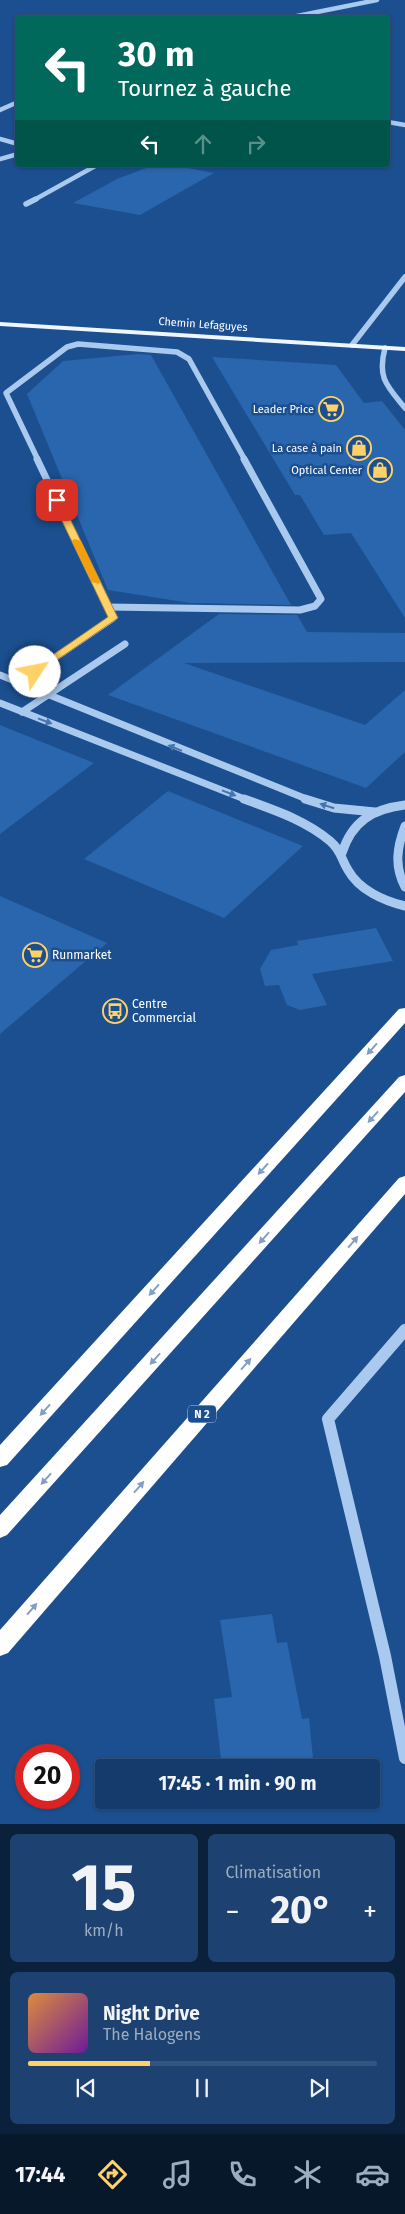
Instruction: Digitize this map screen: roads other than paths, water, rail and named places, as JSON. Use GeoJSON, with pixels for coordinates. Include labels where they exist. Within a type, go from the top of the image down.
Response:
{"type":"FeatureCollection","features":[{"type":"Feature","properties":{"kind":"highway"},"geometry":{"type":"LineString","coordinates":[[0,1459],[405,1013]]}},
{"type":"Feature","properties":{"kind":"highway"},"geometry":{"type":"LineString","coordinates":[[0,1529],[405,1081]]}},
{"type":"Feature","properties":{"kind":"highway","name":"N 2"},"geometry":{"type":"LineString","coordinates":[[0,1646],[405,1182]]}},
{"type":"Feature","properties":{"kind":"main road","name":"Chemin Lefaguyes"},"geometry":{"type":"LineString","coordinates":[[0,324],[405,348]]}},
{"type":"Feature","properties":{"kind":"street"},"geometry":{"type":"LineString","coordinates":[[302,15],[377,0]]}},
{"type":"Feature","properties":{"kind":"street"},"geometry":{"type":"LineString","coordinates":[[0,110],[15,103]]}},
{"type":"Feature","properties":{"kind":"street"},"geometry":{"type":"LineString","coordinates":[[390,122],[405,125]]}},
{"type":"Feature","properties":{"kind":"street"},"geometry":{"type":"LineString","coordinates":[[0,139],[15,143]]}},
{"type":"Feature","properties":{"kind":"street"},"geometry":{"type":"LineString","coordinates":[[0,160],[15,155]]}},
{"type":"Feature","properties":{"kind":"street"},"geometry":{"type":"LineString","coordinates":[[26,204],[93,167]]}},
{"type":"Feature","properties":{"kind":"street"},"geometry":{"type":"LineString","coordinates":[[352,345],[405,277]]}},
{"type":"Feature","properties":{"kind":"street"},"geometry":{"type":"LineString","coordinates":[[19,682],[113,618],[108,608],[6,393],[67,347],[86,343],[177,352],[189,359],[321,599],[319,604],[300,610],[108,608]]}},
{"type":"Feature","properties":{"kind":"street"},"geometry":{"type":"LineString","coordinates":[[385,348],[379,366],[384,380],[405,408]]}},
{"type":"Feature","properties":{"kind":"street"},"geometry":{"type":"LineString","coordinates":[[22,712],[125,644]]}},
{"type":"Feature","properties":{"kind":"street"},"geometry":{"type":"LineString","coordinates":[[0,675],[291,794],[334,808],[375,812]]}},
{"type":"Feature","properties":{"kind":"street"},"geometry":{"type":"LineString","coordinates":[[0,703],[296,819],[322,834],[342,853],[347,870],[359,883],[376,894],[405,906]]}},
{"type":"Feature","properties":{"kind":"street"},"geometry":{"type":"LineString","coordinates":[[342,853],[346,837],[357,823],[375,812],[405,805]]}},
{"type":"Feature","properties":{"kind":"street"},"geometry":{"type":"LineString","coordinates":[[405,826],[396,851],[400,880],[405,887]]}},
{"type":"Feature","properties":{"kind":"street"},"geometry":{"type":"LineString","coordinates":[[405,1330],[328,1420],[385,1656],[405,1758]]}},
{"type":"Feature","properties":{"kind":"place","name":"Leader Price"},"geometry":{"type":"Point","coordinates":[331,409]}},
{"type":"Feature","properties":{"kind":"place","name":"La case à pain"},"geometry":{"type":"Point","coordinates":[359,448]}},
{"type":"Feature","properties":{"kind":"place","name":"Optical Center"},"geometry":{"type":"Point","coordinates":[380,470]}},
{"type":"Feature","properties":{"kind":"place","name":"Runmarket"},"geometry":{"type":"Point","coordinates":[35,955]}},
{"type":"Feature","properties":{"kind":"place","name":"Centre Commercial"},"geometry":{"type":"Point","coordinates":[115,1011]}}]}
